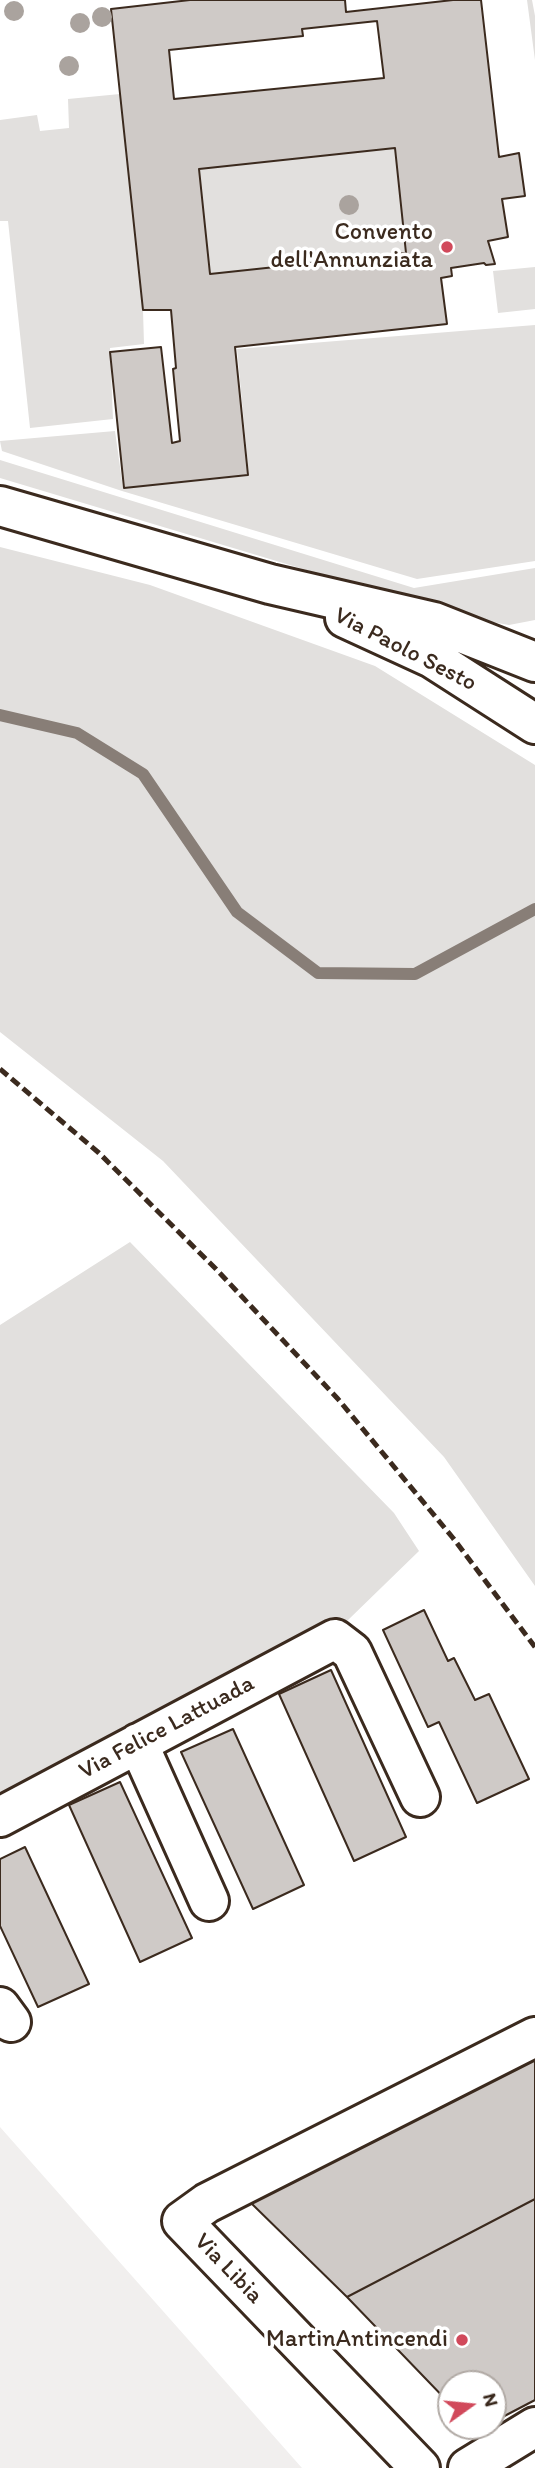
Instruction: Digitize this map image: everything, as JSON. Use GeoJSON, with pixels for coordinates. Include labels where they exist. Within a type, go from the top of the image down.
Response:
{"type":"FeatureCollection","features":[{"type":"Feature","properties":{"kind":"street","name":"Via Paolo Sesto"},"geometry":{"type":"LineString","coordinates":[[0,506],[270,584],[434,622],[535,662]]}},
{"type":"Feature","properties":{"kind":"street","name":"Via Paolo Sesto"},"geometry":{"type":"LineString","coordinates":[[270,584],[432,658],[535,724]]}},
{"type":"Feature","properties":{"kind":"street","name":"Via Felice Lattuada"},"geometry":{"type":"LineString","coordinates":[[0,1817],[335,1639],[352,1653],[420,1797]]}},
{"type":"Feature","properties":{"kind":"street"},"geometry":{"type":"LineString","coordinates":[[138,1743],[209,1901]]}},
{"type":"Feature","properties":{"kind":"street","name":"Via Libia"},"geometry":{"type":"LineString","coordinates":[[420,2468],[182,2221],[207,2203],[535,2037]]}},
{"type":"Feature","properties":{"kind":"street"},"geometry":{"type":"LineString","coordinates":[[467,2468],[535,2427]]}},
{"type":"Feature","properties":{"kind":"shaded area"},"geometry":{"type":"Polygon","coordinates":[[[527,0],[532,0],[535,16],[535,60],[527,0]]]}},
{"type":"Feature","properties":{"kind":"shaded area"},"geometry":{"type":"Polygon","coordinates":[[[120,94],[143,310],[144,344],[110,348],[113,419],[30,428],[8,221],[0,221],[0,120],[37,115],[40,131],[69,128],[68,99],[120,94]]]}},
{"type":"Feature","properties":{"kind":"shaded area"},"geometry":{"type":"Polygon","coordinates":[[[395,148],[406,253],[210,274],[199,169],[395,148]]]}},
{"type":"Feature","properties":{"kind":"shaded area"},"geometry":{"type":"Polygon","coordinates":[[[535,267],[535,309],[498,313],[493,271],[535,267]]]}},
{"type":"Feature","properties":{"kind":"shaded area"},"geometry":{"type":"Polygon","coordinates":[[[535,325],[535,561],[417,579],[122,491],[2,451],[0,441],[115,431],[123,488],[249,476],[237,349],[535,325]]]}},
{"type":"Feature","properties":{"kind":"shaded area"},"geometry":{"type":"Polygon","coordinates":[[[0,460],[414,588],[535,568],[535,620],[509,625],[433,608],[0,478],[0,460]]]}},
{"type":"Feature","properties":{"kind":"shaded area"},"geometry":{"type":"Polygon","coordinates":[[[0,547],[150,585],[375,666],[535,765],[535,1586],[444,1457],[163,1161],[0,1032],[0,547]]]}},
{"type":"Feature","properties":{"kind":"shaded area"},"geometry":{"type":"Polygon","coordinates":[[[130,1242],[394,1513],[419,1551],[347,1621],[0,1795],[0,1325],[130,1242]]]}},
{"type":"Feature","properties":{"kind":"shaded area"},"geometry":{"type":"Polygon","coordinates":[[[0,2127],[302,2468],[0,2468],[0,2127]]]}},
{"type":"Feature","properties":{"kind":"building","name":"Convento dell'Annunziata"},"geometry":{"type":"Polygon","coordinates":[[[190,0],[345,0],[346,12],[453,0],[481,0],[499,157],[519,153],[525,196],[502,199],[508,237],[488,241],[495,264],[451,268],[452,276],[441,278],[447,324],[235,347],[248,475],[124,488],[110,352],[161,347],[172,443],[180,441],[171,310],[143,310],[111,9],[190,0]],[[377,21],[302,29],[303,36],[169,50],[174,99],[384,78],[377,21]],[[395,148],[199,169],[210,274],[406,253],[395,148]]]}},
{"type":"Feature","properties":{"kind":"building"},"geometry":{"type":"Polygon","coordinates":[[[424,1610],[448,1661],[454,1658],[475,1700],[489,1694],[529,1779],[477,1803],[439,1722],[428,1727],[383,1630],[424,1610]]]}},
{"type":"Feature","properties":{"kind":"building"},"geometry":{"type":"Polygon","coordinates":[[[331,1670],[406,1837],[354,1861],[279,1694],[331,1670]]]}},
{"type":"Feature","properties":{"kind":"building"},"geometry":{"type":"Polygon","coordinates":[[[233,1729],[304,1885],[253,1909],[181,1752],[233,1729]]]}},
{"type":"Feature","properties":{"kind":"building"},"geometry":{"type":"Polygon","coordinates":[[[120,1782],[192,1938],[140,1962],[69,1805],[120,1782]]]}},
{"type":"Feature","properties":{"kind":"building"},"geometry":{"type":"Polygon","coordinates":[[[25,1847],[89,1984],[38,2007],[0,1926],[0,1859],[25,1847]]]}},
{"type":"Feature","properties":{"kind":"building"},"geometry":{"type":"Polygon","coordinates":[[[535,2053],[535,2199],[347,2297],[250,2202],[535,2053]]]}},
{"type":"Feature","properties":{"kind":"building","name":"MartinAntincendi"},"geometry":{"type":"Polygon","coordinates":[[[535,2199],[535,2400],[507,2415],[507,2370],[437,2370],[437,2390],[347,2297],[535,2199]]]}},
{"type":"Feature","properties":{"kind":"waterway"},"geometry":{"type":"LineString","coordinates":[[0,715],[77,733],[143,774],[237,912],[318,973],[415,974],[535,909]]}},
{"type":"Feature","properties":{"kind":"railway"},"geometry":{"type":"LineString","coordinates":[[0,1069],[99,1153],[216,1269],[338,1399],[453,1538],[535,1647]]}},
{"type":"Feature","properties":{"kind":"place","name":"Convento dell'Annunziata"},"geometry":{"type":"Point","coordinates":[447,247]}},
{"type":"Feature","properties":{"kind":"place","name":"MartinAntincendi"},"geometry":{"type":"Point","coordinates":[462,2340]}}]}
